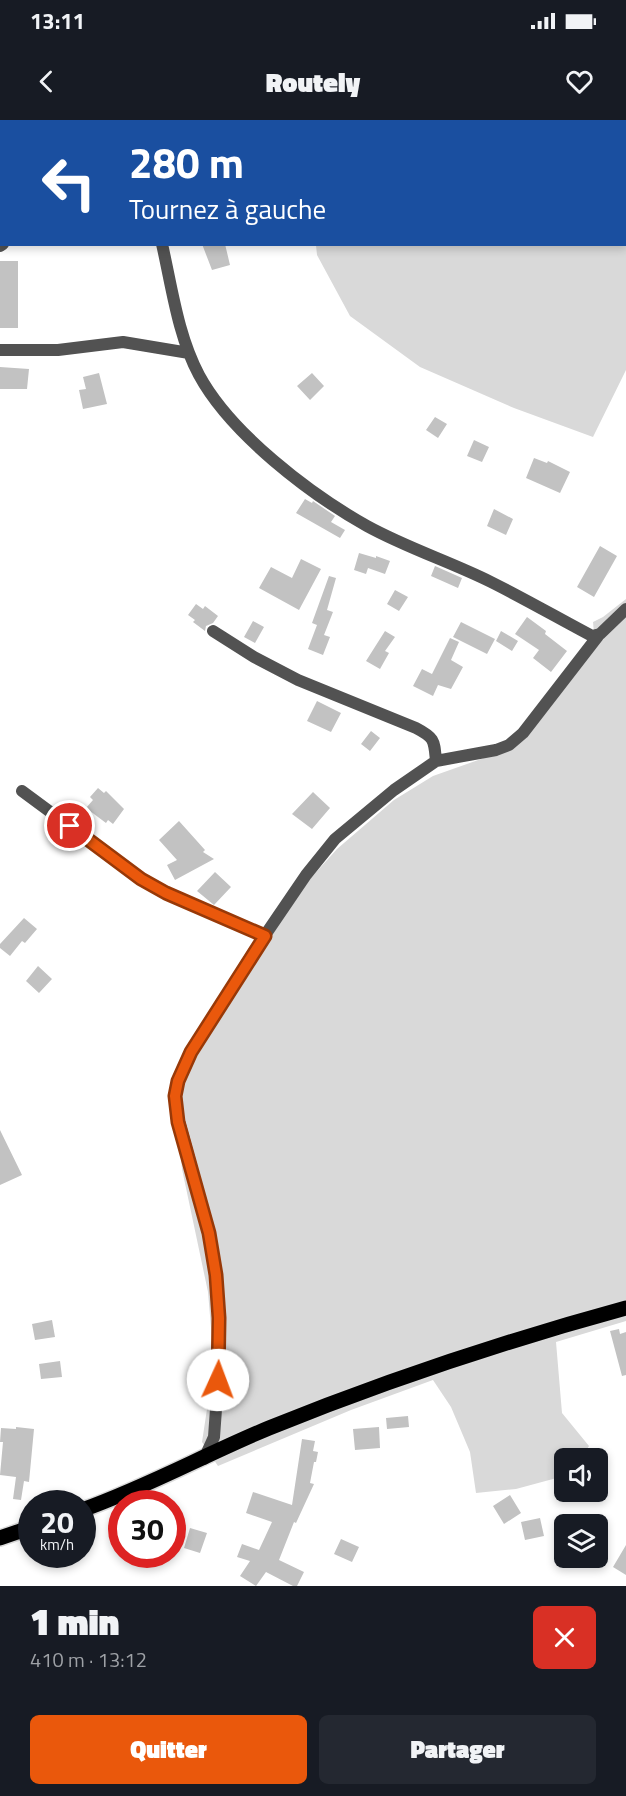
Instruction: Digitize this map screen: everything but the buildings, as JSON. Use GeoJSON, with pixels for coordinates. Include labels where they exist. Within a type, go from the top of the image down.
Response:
{"type":"FeatureCollection","features":[{"type":"Feature","properties":{"kind":"main road"},"geometry":{"type":"LineString","coordinates":[[96,1505],[266,1430],[366,1391],[535,1334],[626,1308]]}},
{"type":"Feature","properties":{"kind":"main road"},"geometry":{"type":"LineString","coordinates":[[0,1538],[18,1532]]}},
{"type":"Feature","properties":{"kind":"street"},"geometry":{"type":"LineString","coordinates":[[162,246],[189,353],[205,384],[242,429],[279,466],[368,526],[490,582],[592,636],[598,636]]}},
{"type":"Feature","properties":{"kind":"street"},"geometry":{"type":"LineString","coordinates":[[0,350],[58,350],[123,342],[189,353]]}},
{"type":"Feature","properties":{"kind":"street"},"geometry":{"type":"LineString","coordinates":[[204,1459],[214,1437],[219,1318],[216,1275],[209,1233],[178,1122],[175,1096],[178,1081],[191,1052],[306,875],[335,839],[394,790],[436,761],[474,755],[509,745],[523,733],[598,636],[626,609]]}},
{"type":"Feature","properties":{"kind":"street"},"geometry":{"type":"LineString","coordinates":[[213,631],[254,657],[298,680],[431,736],[434,741],[436,761]]}},
{"type":"Feature","properties":{"kind":"street"},"geometry":{"type":"LineString","coordinates":[[22,791],[141,879],[166,893],[265,936]]}},
{"type":"Feature","properties":{"kind":"shaded area"},"geometry":{"type":"Polygon","coordinates":[[[316,246],[626,246],[626,370],[593,437],[514,408],[420,367],[350,316],[317,255],[316,246]]]}},
{"type":"Feature","properties":{"kind":"shaded area"},"geometry":{"type":"Polygon","coordinates":[[[626,599],[626,1321],[556,1342],[562,1413],[589,1446],[588,1448],[554,1448],[554,1479],[516,1489],[476,1493],[470,1452],[451,1407],[433,1380],[351,1410],[218,1466],[202,1442],[214,1363],[208,1292],[182,1169],[177,1117],[191,1055],[221,1014],[257,955],[310,879],[337,849],[394,800],[433,776],[498,753],[519,732],[594,633],[593,622],[626,599]]]}},
{"type":"Feature","properties":{"kind":"route"},"geometry":{"type":"LineString","coordinates":[[70,826],[141,879],[166,893],[265,936],[191,1052],[178,1081],[175,1096],[178,1122],[209,1233],[216,1275],[219,1318],[218,1380]]}}]}
